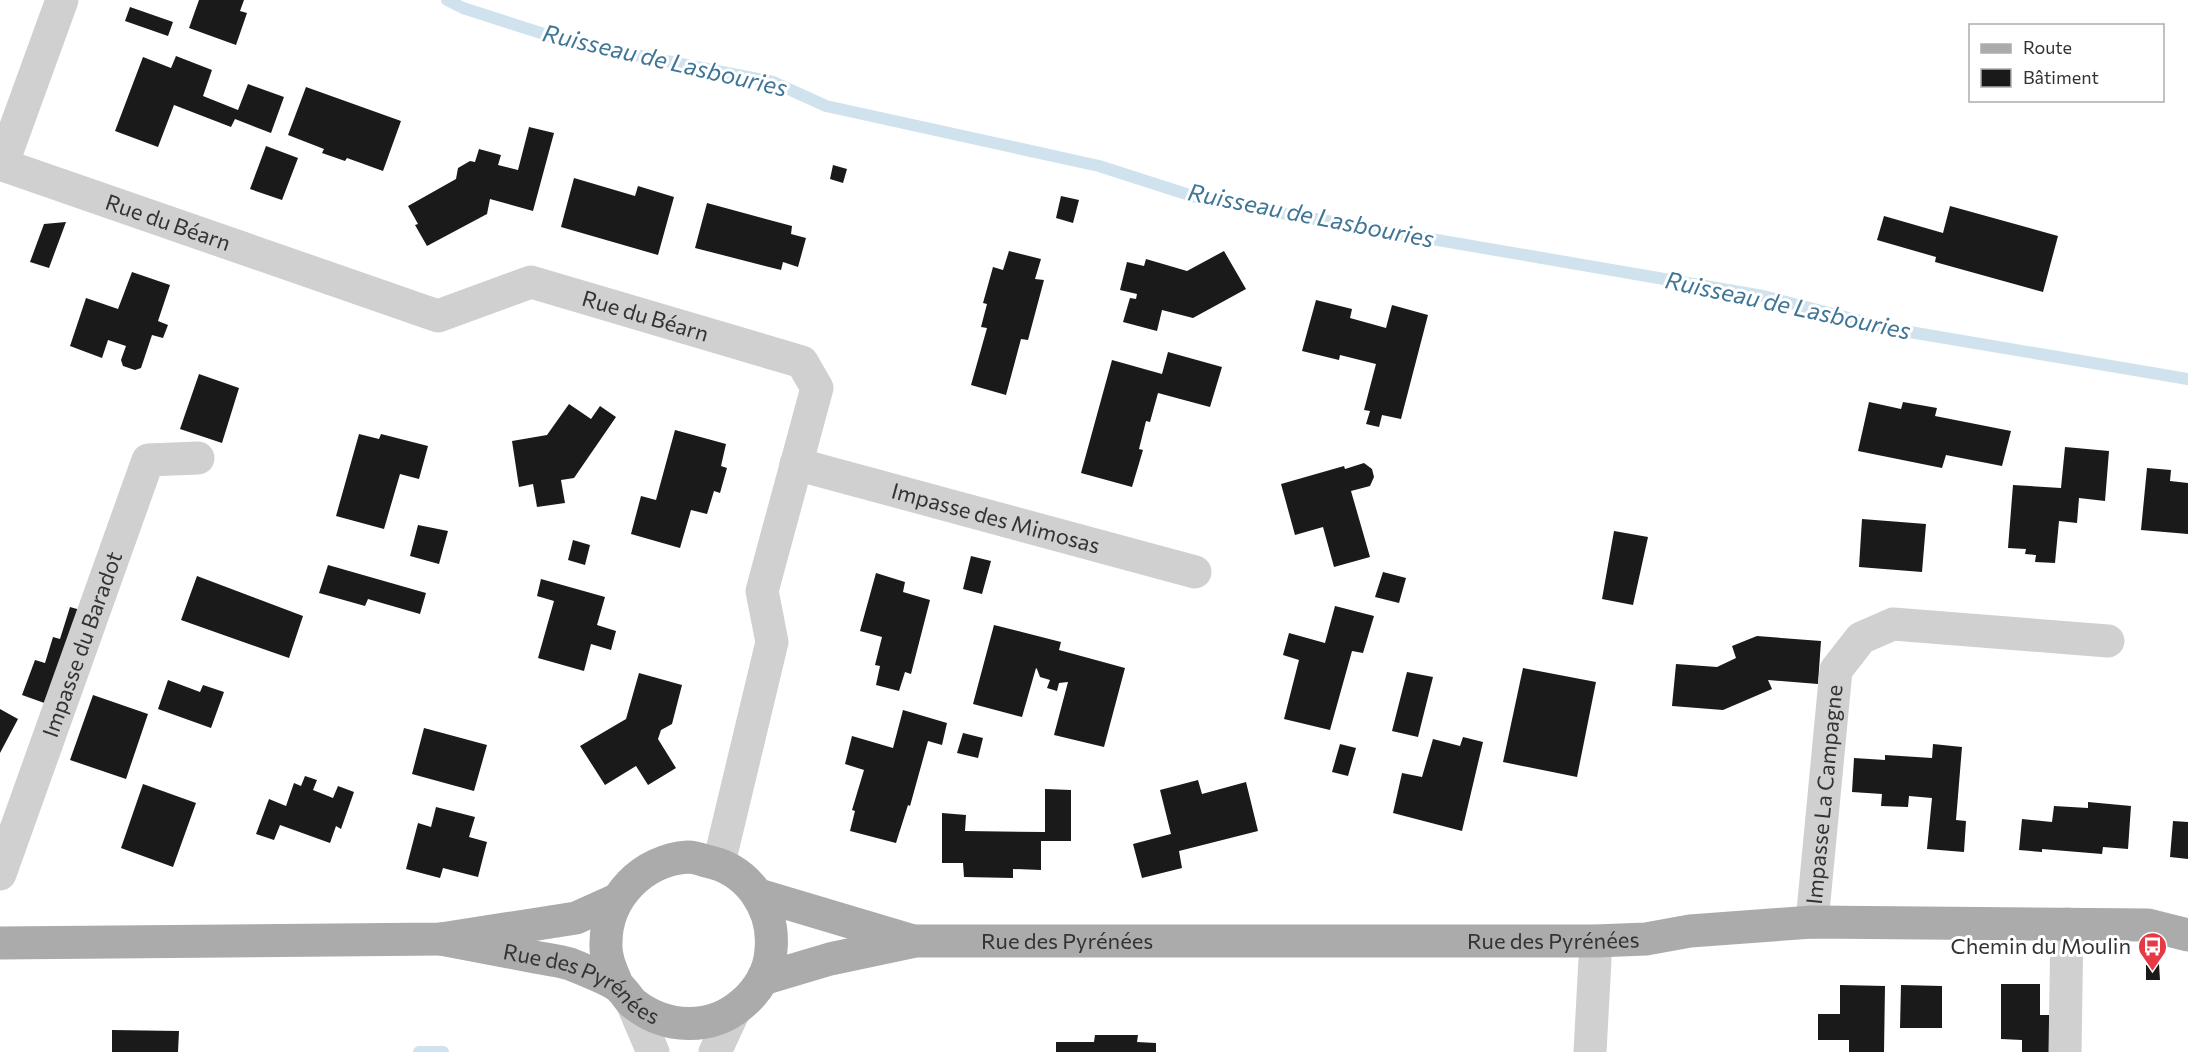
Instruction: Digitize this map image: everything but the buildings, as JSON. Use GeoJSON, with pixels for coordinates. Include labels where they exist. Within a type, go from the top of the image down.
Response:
{"type":"FeatureCollection","features":[{"type":"Feature","properties":{"kind":"main road"},"geometry":{"type":"LineString","coordinates":[[625,994],[609,965],[605,944],[608,921],[616,900],[635,877],[661,862],[690,857],[719,863],[742,876],[759,895],[768,915],[772,937],[771,959],[763,979]]}},
{"type":"Feature","properties":{"kind":"main road","name":"Rue des Pyrénées"},"geometry":{"type":"LineString","coordinates":[[759,895],[915,941]]}},
{"type":"Feature","properties":{"kind":"main road","name":"Rue des Pyrénées"},"geometry":{"type":"LineString","coordinates":[[0,943],[441,939],[576,918],[616,900]]}},
{"type":"Feature","properties":{"kind":"main road","name":"Rue des Pyrénées"},"geometry":{"type":"LineString","coordinates":[[441,939],[569,964],[625,994],[650,1015],[670,1023],[693,1024],[714,1021],[734,1011],[751,997],[763,979],[830,959],[915,941],[1596,941],[1646,939],[1690,931],[1812,922],[2148,925],[2188,935]]}},
{"type":"Feature","properties":{"kind":"street"},"geometry":{"type":"LineString","coordinates":[[1,165],[63,0]]}},
{"type":"Feature","properties":{"kind":"street","name":"Rue du Béarn"},"geometry":{"type":"LineString","coordinates":[[1,165],[438,316],[531,282],[802,362],[817,388],[762,591],[772,642],[719,863]]}},
{"type":"Feature","properties":{"kind":"street","name":"Impasse du Baradot"},"geometry":{"type":"LineString","coordinates":[[0,874],[147,460],[198,458]]}},
{"type":"Feature","properties":{"kind":"street","name":"Impasse des Mimosas"},"geometry":{"type":"LineString","coordinates":[[796,464],[1196,572]]}},
{"type":"Feature","properties":{"kind":"street","name":"Impasse La Campagne"},"geometry":{"type":"LineString","coordinates":[[1812,922],[1836,670],[1861,638],[1893,624],[2108,641]]}},
{"type":"Feature","properties":{"kind":"street"},"geometry":{"type":"LineString","coordinates":[[2065,1052],[2067,924]]}},
{"type":"Feature","properties":{"kind":"street"},"geometry":{"type":"LineString","coordinates":[[1590,1052],[1596,941]]}},
{"type":"Feature","properties":{"kind":"street"},"geometry":{"type":"LineString","coordinates":[[625,994],[653,1052]]}},
{"type":"Feature","properties":{"kind":"street"},"geometry":{"type":"LineString","coordinates":[[715,1052],[734,1011]]}},
{"type":"Feature","properties":{"kind":"waterway","name":"Ruisseau de Lasbouries"},"geometry":{"type":"LineString","coordinates":[[447,0],[463,8],[569,42],[773,82],[826,106],[1099,166],[1205,200],[1763,296],[1892,329],[2188,379]]}},
{"type":"Feature","properties":{"kind":"waterway"},"geometry":{"type":"LineString","coordinates":[[419,1052],[443,1052]]}},
{"type":"Feature","properties":{"kind":"place","name":"Chemin du Moulin"},"geometry":{"type":"Point","coordinates":[2152,972]}}]}
